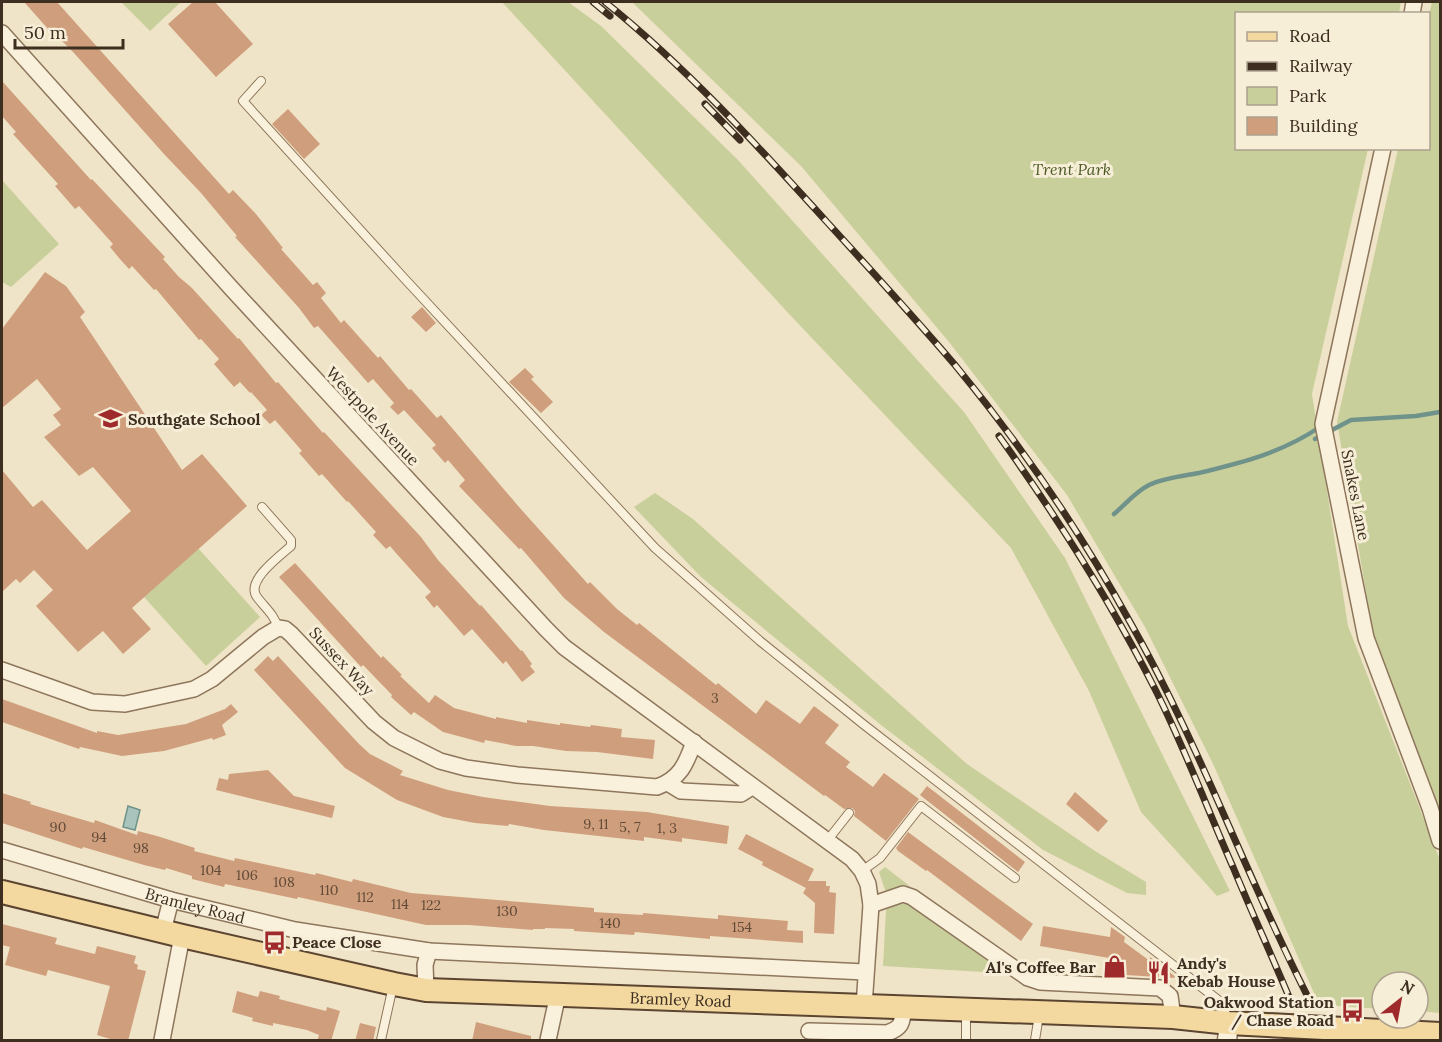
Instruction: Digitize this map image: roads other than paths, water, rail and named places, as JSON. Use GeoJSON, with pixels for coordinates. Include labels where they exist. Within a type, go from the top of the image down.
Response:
{"type":"FeatureCollection","features":[{"type":"Feature","properties":{"kind":"main road","name":"Bramley Road"},"geometry":{"type":"LineString","coordinates":[[2,892],[172,934],[426,990],[1040,1013],[1172,1006],[1228,1032],[1431,1036]]}},
{"type":"Feature","properties":{"kind":"street","name":"Westpole Avenue"},"geometry":{"type":"LineString","coordinates":[[2,33],[224,280],[546,629],[572,653],[752,787]]}},
{"type":"Feature","properties":{"kind":"street","name":"Snakes Lane"},"geometry":{"type":"LineString","coordinates":[[1383,150],[1323,424],[1366,638],[1430,808],[1440,841]]}},
{"type":"Feature","properties":{"kind":"street"},"geometry":{"type":"LineString","coordinates":[[2,669],[92,702],[125,704],[194,689],[212,679],[263,637],[278,628]]}},
{"type":"Feature","properties":{"kind":"street","name":"Sussex Way"},"geometry":{"type":"LineString","coordinates":[[278,628],[285,629],[291,634],[387,733],[415,750],[440,761],[466,768],[517,775],[657,787],[668,783],[681,791],[741,794],[752,787]]}},
{"type":"Feature","properties":{"kind":"street"},"geometry":{"type":"LineString","coordinates":[[668,783],[680,773],[687,763],[694,742]]}},
{"type":"Feature","properties":{"kind":"street"},"geometry":{"type":"LineString","coordinates":[[752,787],[852,860],[862,871],[868,884],[871,905],[864,1006]]}},
{"type":"Feature","properties":{"kind":"street","name":"Bramley Road"},"geometry":{"type":"LineString","coordinates":[[2,850],[171,900],[296,930],[429,951],[865,972]]}},
{"type":"Feature","properties":{"kind":"street","name":"Bramley Road"},"geometry":{"type":"LineString","coordinates":[[871,905],[903,894],[912,897],[1028,978],[1040,982],[1160,988],[1172,1006]]}},
{"type":"Feature","properties":{"kind":"street"},"geometry":{"type":"LineString","coordinates":[[162,1041],[172,934],[171,900]]}},
{"type":"Feature","properties":{"kind":"street"},"geometry":{"type":"LineString","coordinates":[[426,990],[425,965],[429,951]]}},
{"type":"Feature","properties":{"kind":"street"},"geometry":{"type":"LineString","coordinates":[[548,1041],[558,994]]}},
{"type":"Feature","properties":{"kind":"street"},"geometry":{"type":"LineString","coordinates":[[813,1004],[807,1036],[886,1033],[897,1030],[902,1023],[904,1008]]}},
{"type":"Feature","properties":{"kind":"lane"},"geometry":{"type":"LineString","coordinates":[[261,81],[243,101],[655,548],[760,641],[863,724],[1222,1003],[1228,1032]]}},
{"type":"Feature","properties":{"kind":"lane"},"geometry":{"type":"LineString","coordinates":[[262,507],[291,540],[291,546],[257,578],[254,587],[254,594],[275,617],[278,628]]}},
{"type":"Feature","properties":{"kind":"lane"},"geometry":{"type":"LineString","coordinates":[[862,871],[880,858],[921,806],[1016,878]]}},
{"type":"Feature","properties":{"kind":"lane"},"geometry":{"type":"LineString","coordinates":[[827,841],[849,813]]}},
{"type":"Feature","properties":{"kind":"lane"},"geometry":{"type":"LineString","coordinates":[[381,1041],[394,984]]}},
{"type":"Feature","properties":{"kind":"lane"},"geometry":{"type":"LineString","coordinates":[[966,1010],[966,1040]]}},
{"type":"Feature","properties":{"kind":"lane"},"geometry":{"type":"LineString","coordinates":[[1035,1041],[1040,1013]]}},
{"type":"Feature","properties":{"kind":"water"},"geometry":{"type":"Polygon","coordinates":[[[128,806],[140,810],[135,830],[123,827],[128,806]]]}},
{"type":"Feature","properties":{"kind":"waterway"},"geometry":{"type":"LineString","coordinates":[[1315,439],[1351,420],[1416,416],[1440,412]]}},
{"type":"Feature","properties":{"kind":"waterway"},"geometry":{"type":"LineString","coordinates":[[1114,514],[1149,485],[1262,456],[1291,444],[1320,427]]}},
{"type":"Feature","properties":{"kind":"railway"},"geometry":{"type":"LineString","coordinates":[[593,2],[610,16]]}},
{"type":"Feature","properties":{"kind":"railway"},"geometry":{"type":"LineString","coordinates":[[605,2],[664,53],[773,163],[955,365],[1026,457],[1091,555],[1155,669],[1179,716],[1312,1005]]}},
{"type":"Feature","properties":{"kind":"railway"},"geometry":{"type":"LineString","coordinates":[[705,104],[740,140]]}},
{"type":"Feature","properties":{"kind":"railway"},"geometry":{"type":"LineString","coordinates":[[999,436],[1082,560],[1121,625],[1156,691],[1292,1004]]}},
{"type":"Feature","properties":{"kind":"place","name":"Southgate School"},"geometry":{"type":"Point","coordinates":[110,419]}},
{"type":"Feature","properties":{"kind":"place","name":"Peace Close"},"geometry":{"type":"Point","coordinates":[274,942]}},
{"type":"Feature","properties":{"kind":"place","name":"Al's Coffee Bar"},"geometry":{"type":"Point","coordinates":[1114,967]}},
{"type":"Feature","properties":{"kind":"place","name":"Andy's Kebab House"},"geometry":{"type":"Point","coordinates":[1159,972]}},
{"type":"Feature","properties":{"kind":"place","name":"Oakwood Station / Chase Road"},"geometry":{"type":"Point","coordinates":[1352,1011]}},
{"type":"Feature","properties":{"kind":"park label","name":"Trent Park"},"geometry":{"type":"Point","coordinates":[1072,169]}}]}
